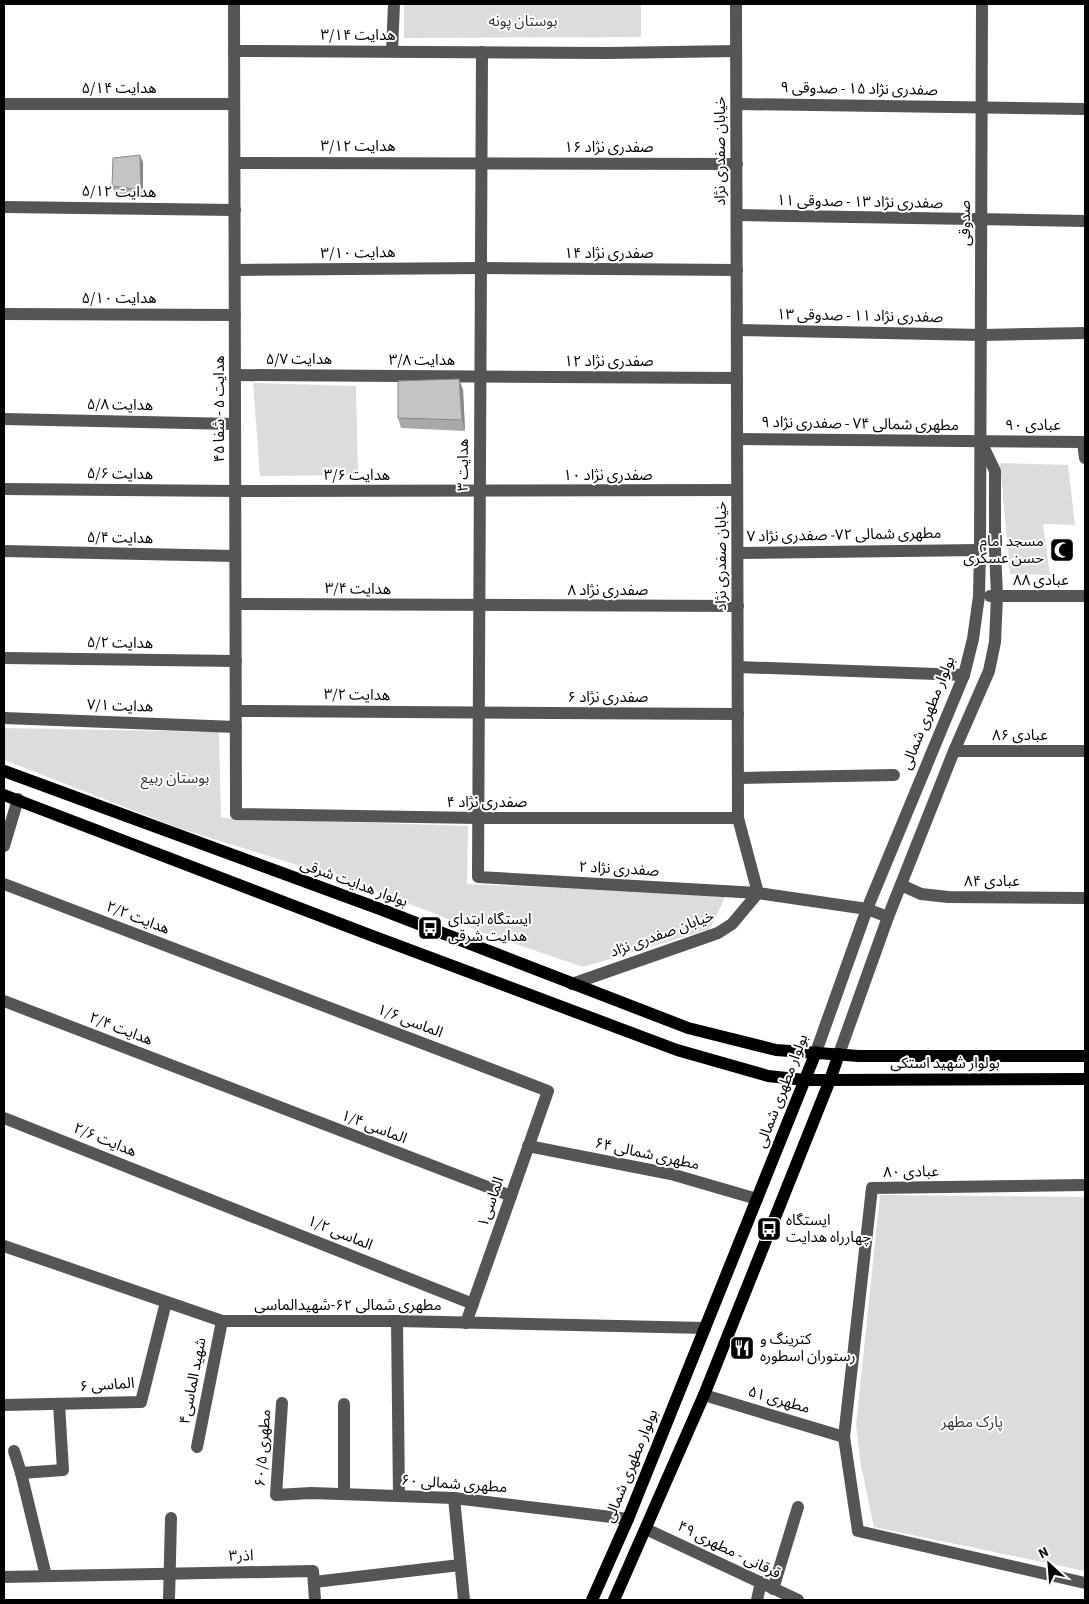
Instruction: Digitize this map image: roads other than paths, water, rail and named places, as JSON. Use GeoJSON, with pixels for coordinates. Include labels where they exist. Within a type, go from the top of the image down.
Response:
{"type":"FeatureCollection","features":[{"type":"Feature","properties":{"kind":"main road","name":"بولوار هدایت شرقی"},"geometry":{"type":"LineString","coordinates":[[4,771],[380,909],[688,1028],[776,1050],[839,1054]]}},
{"type":"Feature","properties":{"kind":"main road"},"geometry":{"type":"LineString","coordinates":[[4,795],[677,1050],[768,1076],[805,1080]]}},
{"type":"Feature","properties":{"kind":"main road","name":"بولوار مطهری شمالی"},"geometry":{"type":"LineString","coordinates":[[592,1600],[628,1519],[816,1052]]}},
{"type":"Feature","properties":{"kind":"main road"},"geometry":{"type":"LineString","coordinates":[[614,1600],[704,1395],[839,1054]]}},
{"type":"Feature","properties":{"kind":"main road","name":"بولوار شهید استکی"},"geometry":{"type":"LineString","coordinates":[[839,1054],[859,1056],[1085,1056]]}},
{"type":"Feature","properties":{"kind":"main road","name":"بولوار شهید استکی"},"geometry":{"type":"LineString","coordinates":[[805,1080],[1085,1079]]}},
{"type":"Feature","properties":{"kind":"street","name":"هدایت ۵ - شفا ۴۵"},"geometry":{"type":"LineString","coordinates":[[234,4],[236,814]]}},
{"type":"Feature","properties":{"kind":"street"},"geometry":{"type":"LineString","coordinates":[[392,51],[394,4]]}},
{"type":"Feature","properties":{"kind":"street","name":"خیابان صفدری نژاد"},"geometry":{"type":"LineString","coordinates":[[572,984],[718,933],[732,924],[758,893],[738,818],[736,4]]}},
{"type":"Feature","properties":{"kind":"street","name":"صدوقی"},"geometry":{"type":"LineString","coordinates":[[982,4],[982,442]]}},
{"type":"Feature","properties":{"kind":"street","name":"هدایت ۳/۱۴"},"geometry":{"type":"LineString","coordinates":[[234,51],[609,53],[736,51]]}},
{"type":"Feature","properties":{"kind":"street","name":"هدایت ۳"},"geometry":{"type":"LineString","coordinates":[[478,877],[482,52]]}},
{"type":"Feature","properties":{"kind":"street","name":"هدایت ۵/۱۴"},"geometry":{"type":"LineString","coordinates":[[4,104],[234,104]]}},
{"type":"Feature","properties":{"kind":"street","name":"صفدری نژاد ۱۵ - صدوقی ۹"},"geometry":{"type":"LineString","coordinates":[[737,104],[1085,109]]}},
{"type":"Feature","properties":{"kind":"street","name":"هدایت ۳/۱۲"},"geometry":{"type":"LineString","coordinates":[[235,163],[482,162]]}},
{"type":"Feature","properties":{"kind":"street","name":"صفدری نژاد ۱۶"},"geometry":{"type":"LineString","coordinates":[[482,162],[736,164]]}},
{"type":"Feature","properties":{"kind":"street","name":"هدایت ۵/۱۲"},"geometry":{"type":"LineString","coordinates":[[4,207],[235,210]]}},
{"type":"Feature","properties":{"kind":"street","name":"صفدری نژاد ۱۳ - صدوقی ۱۱"},"geometry":{"type":"LineString","coordinates":[[737,215],[1085,221]]}},
{"type":"Feature","properties":{"kind":"street","name":"صفدری نژاد ۱۴"},"geometry":{"type":"LineString","coordinates":[[481,268],[737,270]]}},
{"type":"Feature","properties":{"kind":"street","name":"هدایت ۳/۱۰"},"geometry":{"type":"LineString","coordinates":[[235,270],[481,268]]}},
{"type":"Feature","properties":{"kind":"street","name":"هدایت ۵/۱۰"},"geometry":{"type":"LineString","coordinates":[[4,314],[235,315]]}},
{"type":"Feature","properties":{"kind":"street","name":"صفدری نژاد ۱۱ - صدوقی ۱۳"},"geometry":{"type":"LineString","coordinates":[[737,330],[982,335],[1085,333]]}},
{"type":"Feature","properties":{"kind":"street","name":"هدایت ۵/۷"},"geometry":{"type":"LineString","coordinates":[[235,375],[363,376]]}},
{"type":"Feature","properties":{"kind":"street","name":"هدایت ۳/۸"},"geometry":{"type":"LineString","coordinates":[[363,376],[480,377]]}},
{"type":"Feature","properties":{"kind":"street","name":"صفدری نژاد ۱۲"},"geometry":{"type":"LineString","coordinates":[[480,377],[737,378]]}},
{"type":"Feature","properties":{"kind":"street","name":"هدایت ۵/۸"},"geometry":{"type":"LineString","coordinates":[[4,419],[235,424]]}},
{"type":"Feature","properties":{"kind":"street","name":"مطهری شمالی ۷۴ - صفدری نژاد ۹"},"geometry":{"type":"LineString","coordinates":[[737,439],[982,442]]}},
{"type":"Feature","properties":{"kind":"street"},"geometry":{"type":"LineString","coordinates":[[839,1054],[888,917],[954,751],[989,671],[995,642],[997,596],[995,470],[982,442]]}},
{"type":"Feature","properties":{"kind":"street","name":"عبادی ۹۰"},"geometry":{"type":"LineString","coordinates":[[982,442],[1084,442]]}},
{"type":"Feature","properties":{"kind":"street","name":"بولوار مطهری شمالی"},"geometry":{"type":"LineString","coordinates":[[816,1052],[868,909],[964,675],[973,639],[980,596],[982,442]]}},
{"type":"Feature","properties":{"kind":"street"},"geometry":{"type":"LineString","coordinates":[[1084,442],[1085,458]]}},
{"type":"Feature","properties":{"kind":"street","name":"هدایت ۵/۶"},"geometry":{"type":"LineString","coordinates":[[4,489],[235,491]]}},
{"type":"Feature","properties":{"kind":"street","name":"صفدری نژاد ۱۰"},"geometry":{"type":"LineString","coordinates":[[480,492],[738,490]]}},
{"type":"Feature","properties":{"kind":"street","name":"هدایت ۳/۶"},"geometry":{"type":"LineString","coordinates":[[235,491],[480,492]]}},
{"type":"Feature","properties":{"kind":"street","name":"مطهری شمالی ۷۲- صفدری نژاد ۷"},"geometry":{"type":"LineString","coordinates":[[738,553],[980,550]]}},
{"type":"Feature","properties":{"kind":"street","name":"هدایت ۵/۴"},"geometry":{"type":"LineString","coordinates":[[4,551],[236,556]]}},
{"type":"Feature","properties":{"kind":"street","name":"عبادی ۸۸"},"geometry":{"type":"LineString","coordinates":[[980,596],[1085,596]]}},
{"type":"Feature","properties":{"kind":"street","name":"هدایت ۳/۴"},"geometry":{"type":"LineString","coordinates":[[236,604],[479,606]]}},
{"type":"Feature","properties":{"kind":"street","name":"صفدری نژاد ۸"},"geometry":{"type":"LineString","coordinates":[[479,606],[738,606]]}},
{"type":"Feature","properties":{"kind":"street","name":"هدایت ۵/۲"},"geometry":{"type":"LineString","coordinates":[[4,658],[236,661]]}},
{"type":"Feature","properties":{"kind":"street"},"geometry":{"type":"LineString","coordinates":[[738,667],[964,675]]}},
{"type":"Feature","properties":{"kind":"street","name":"هدایت ۳/۲"},"geometry":{"type":"LineString","coordinates":[[236,711],[478,713]]}},
{"type":"Feature","properties":{"kind":"street","name":"صفدری نژاد ۶"},"geometry":{"type":"LineString","coordinates":[[478,713],[738,714]]}},
{"type":"Feature","properties":{"kind":"street","name":"هدایت ۷/۱"},"geometry":{"type":"LineString","coordinates":[[4,718],[236,727]]}},
{"type":"Feature","properties":{"kind":"street","name":"عبادی ۸۶"},"geometry":{"type":"LineString","coordinates":[[954,751],[1085,751]]}},
{"type":"Feature","properties":{"kind":"street"},"geometry":{"type":"LineString","coordinates":[[738,778],[894,775]]}},
{"type":"Feature","properties":{"kind":"street"},"geometry":{"type":"LineString","coordinates":[[4,846],[18,799]]}},
{"type":"Feature","properties":{"kind":"street","name":"صفدری نژاد ۴"},"geometry":{"type":"LineString","coordinates":[[236,814],[478,818],[738,818]]}},
{"type":"Feature","properties":{"kind":"street","name":"صفدری نژاد ۲"},"geometry":{"type":"LineString","coordinates":[[478,877],[758,893],[868,909],[888,917]]}},
{"type":"Feature","properties":{"kind":"street","name":"هدایت ۲/۲"},"geometry":{"type":"LineString","coordinates":[[4,884],[262,982]]}},
{"type":"Feature","properties":{"kind":"street","name":"عبادی ۸۴"},"geometry":{"type":"LineString","coordinates":[[901,885],[921,894],[948,897],[1085,898]]}},
{"type":"Feature","properties":{"kind":"street","name":"الماسی ۱/۶"},"geometry":{"type":"LineString","coordinates":[[262,982],[548,1091]]}},
{"type":"Feature","properties":{"kind":"street","name":"هدایت ۲/۴"},"geometry":{"type":"LineString","coordinates":[[4,1001],[226,1087]]}},
{"type":"Feature","properties":{"kind":"street","name":"الماسی ۱/۴"},"geometry":{"type":"LineString","coordinates":[[226,1087],[510,1196]]}},
{"type":"Feature","properties":{"kind":"street","name":"الماسی۱"},"geometry":{"type":"LineString","coordinates":[[466,1323],[548,1091]]}},
{"type":"Feature","properties":{"kind":"street","name":"هدایت ۲/۶"},"geometry":{"type":"LineString","coordinates":[[4,1118],[194,1193]]}},
{"type":"Feature","properties":{"kind":"street","name":"مطهری شمالی ۶۴"},"geometry":{"type":"LineString","coordinates":[[528,1146],[671,1174],[757,1199]]}},
{"type":"Feature","properties":{"kind":"street","name":"عبادی ۸۰"},"geometry":{"type":"LineString","coordinates":[[1085,1186],[872,1188],[844,1437],[858,1531],[1085,1583]]}},
{"type":"Feature","properties":{"kind":"street","name":"الماسی ۱/۲"},"geometry":{"type":"LineString","coordinates":[[194,1193],[473,1304]]}},
{"type":"Feature","properties":{"kind":"street","name":"مطهری شمالی ۶۲-شهیدالماسی"},"geometry":{"type":"LineString","coordinates":[[4,1246],[222,1321],[397,1321],[705,1328]]}},
{"type":"Feature","properties":{"kind":"street","name":"الماسی ۶"},"geometry":{"type":"LineString","coordinates":[[4,1406],[141,1402],[166,1302]]}},
{"type":"Feature","properties":{"kind":"street","name":"شهید الماسی۴"},"geometry":{"type":"LineString","coordinates":[[197,1447],[222,1321]]}},
{"type":"Feature","properties":{"kind":"street"},"geometry":{"type":"LineString","coordinates":[[397,1321],[399,1496]]}},
{"type":"Feature","properties":{"kind":"street","name":"مطهری ۵۱"},"geometry":{"type":"LineString","coordinates":[[704,1395],[844,1437]]}},
{"type":"Feature","properties":{"kind":"street","name":"مطهری ۶۰/۵"},"geometry":{"type":"LineString","coordinates":[[276,1495],[282,1403]]}},
{"type":"Feature","properties":{"kind":"street"},"geometry":{"type":"LineString","coordinates":[[21,1473],[62,1470],[59,1404]]}},
{"type":"Feature","properties":{"kind":"street"},"geometry":{"type":"LineString","coordinates":[[344,1404],[344,1494]]}},
{"type":"Feature","properties":{"kind":"street"},"geometry":{"type":"LineString","coordinates":[[14,1451],[46,1576]]}},
{"type":"Feature","properties":{"kind":"street","name":"مطهری شمالی ۶۰"},"geometry":{"type":"LineString","coordinates":[[276,1495],[311,1493],[454,1498],[628,1519]]}},
{"type":"Feature","properties":{"kind":"street"},"geometry":{"type":"LineString","coordinates":[[454,1498],[464,1600]]}},
{"type":"Feature","properties":{"kind":"street"},"geometry":{"type":"LineString","coordinates":[[773,1589],[798,1507]]}},
{"type":"Feature","properties":{"kind":"street"},"geometry":{"type":"LineString","coordinates":[[169,1600],[171,1518]]}},
{"type":"Feature","properties":{"kind":"street","name":"قرقانی - مطهری ۴۹"},"geometry":{"type":"LineString","coordinates":[[646,1529],[798,1600]]}},
{"type":"Feature","properties":{"kind":"street","name":"اذر۳"},"geometry":{"type":"LineString","coordinates":[[4,1577],[169,1573],[314,1576],[460,1565]]}},
{"type":"Feature","properties":{"kind":"street"},"geometry":{"type":"LineString","coordinates":[[314,1576],[315,1600]]}},
{"type":"Feature","properties":{"kind":"street"},"geometry":{"type":"LineString","coordinates":[[757,1600],[761,1582]]}},
{"type":"Feature","properties":{"kind":"place","name":"مسجد امام حسن عسکری"},"geometry":{"type":"Point","coordinates":[1062,550]}},
{"type":"Feature","properties":{"kind":"place","name":"ایستگاه ابتدای هدایت شرقی"},"geometry":{"type":"Point","coordinates":[430,928]}},
{"type":"Feature","properties":{"kind":"place","name":"ایستگاه چهارراه هدایت"},"geometry":{"type":"Point","coordinates":[769,1229]}},
{"type":"Feature","properties":{"kind":"place","name":"کترینگ و رستوران اسطوره"},"geometry":{"type":"Point","coordinates":[742,1348]}},
{"type":"Feature","properties":{"kind":"park label","name":"بوستان پونه"},"geometry":{"type":"Point","coordinates":[523,21]}},
{"type":"Feature","properties":{"kind":"park label","name":"بوستان ربیع"},"geometry":{"type":"Point","coordinates":[175,778]}},
{"type":"Feature","properties":{"kind":"park label","name":"پارک مطهر"},"geometry":{"type":"Point","coordinates":[972,1422]}}]}
